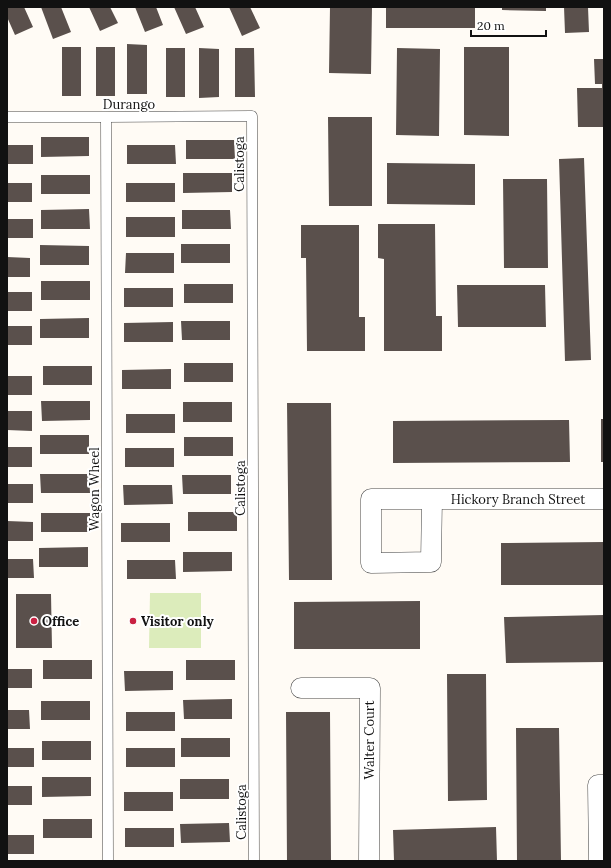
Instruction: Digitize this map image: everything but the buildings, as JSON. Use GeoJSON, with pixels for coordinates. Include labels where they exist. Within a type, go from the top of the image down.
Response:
{"type":"FeatureCollection","features":[{"type":"Feature","properties":{"kind":"street","name":"Hickory Branch Street"},"geometry":{"type":"LineString","coordinates":[[432,499],[604,500]]}},
{"type":"Feature","properties":{"kind":"street","name":"Walter Court"},"geometry":{"type":"LineString","coordinates":[[301,688],[370,688],[369,861]]}},
{"type":"Feature","properties":{"kind":"street"},"geometry":{"type":"LineString","coordinates":[[599,861],[598,785],[604,785]]}},
{"type":"Feature","properties":{"kind":"lane","name":"Durango"},"geometry":{"type":"LineString","coordinates":[[7,117],[252,116]]}},
{"type":"Feature","properties":{"kind":"lane","name":"Calistoga"},"geometry":{"type":"LineString","coordinates":[[252,116],[254,861]]}},
{"type":"Feature","properties":{"kind":"lane","name":"Wagon Wheel"},"geometry":{"type":"LineString","coordinates":[[106,117],[108,861]]}},
{"type":"Feature","properties":{"kind":"green space"},"geometry":{"type":"Polygon","coordinates":[[[150,593],[201,593],[201,648],[149,648],[150,593]]]}},
{"type":"Feature","properties":{"kind":"place","name":"Office"},"geometry":{"type":"Point","coordinates":[34,621]}},
{"type":"Feature","properties":{"kind":"place","name":"Visitor only"},"geometry":{"type":"Point","coordinates":[133,621]}}]}
